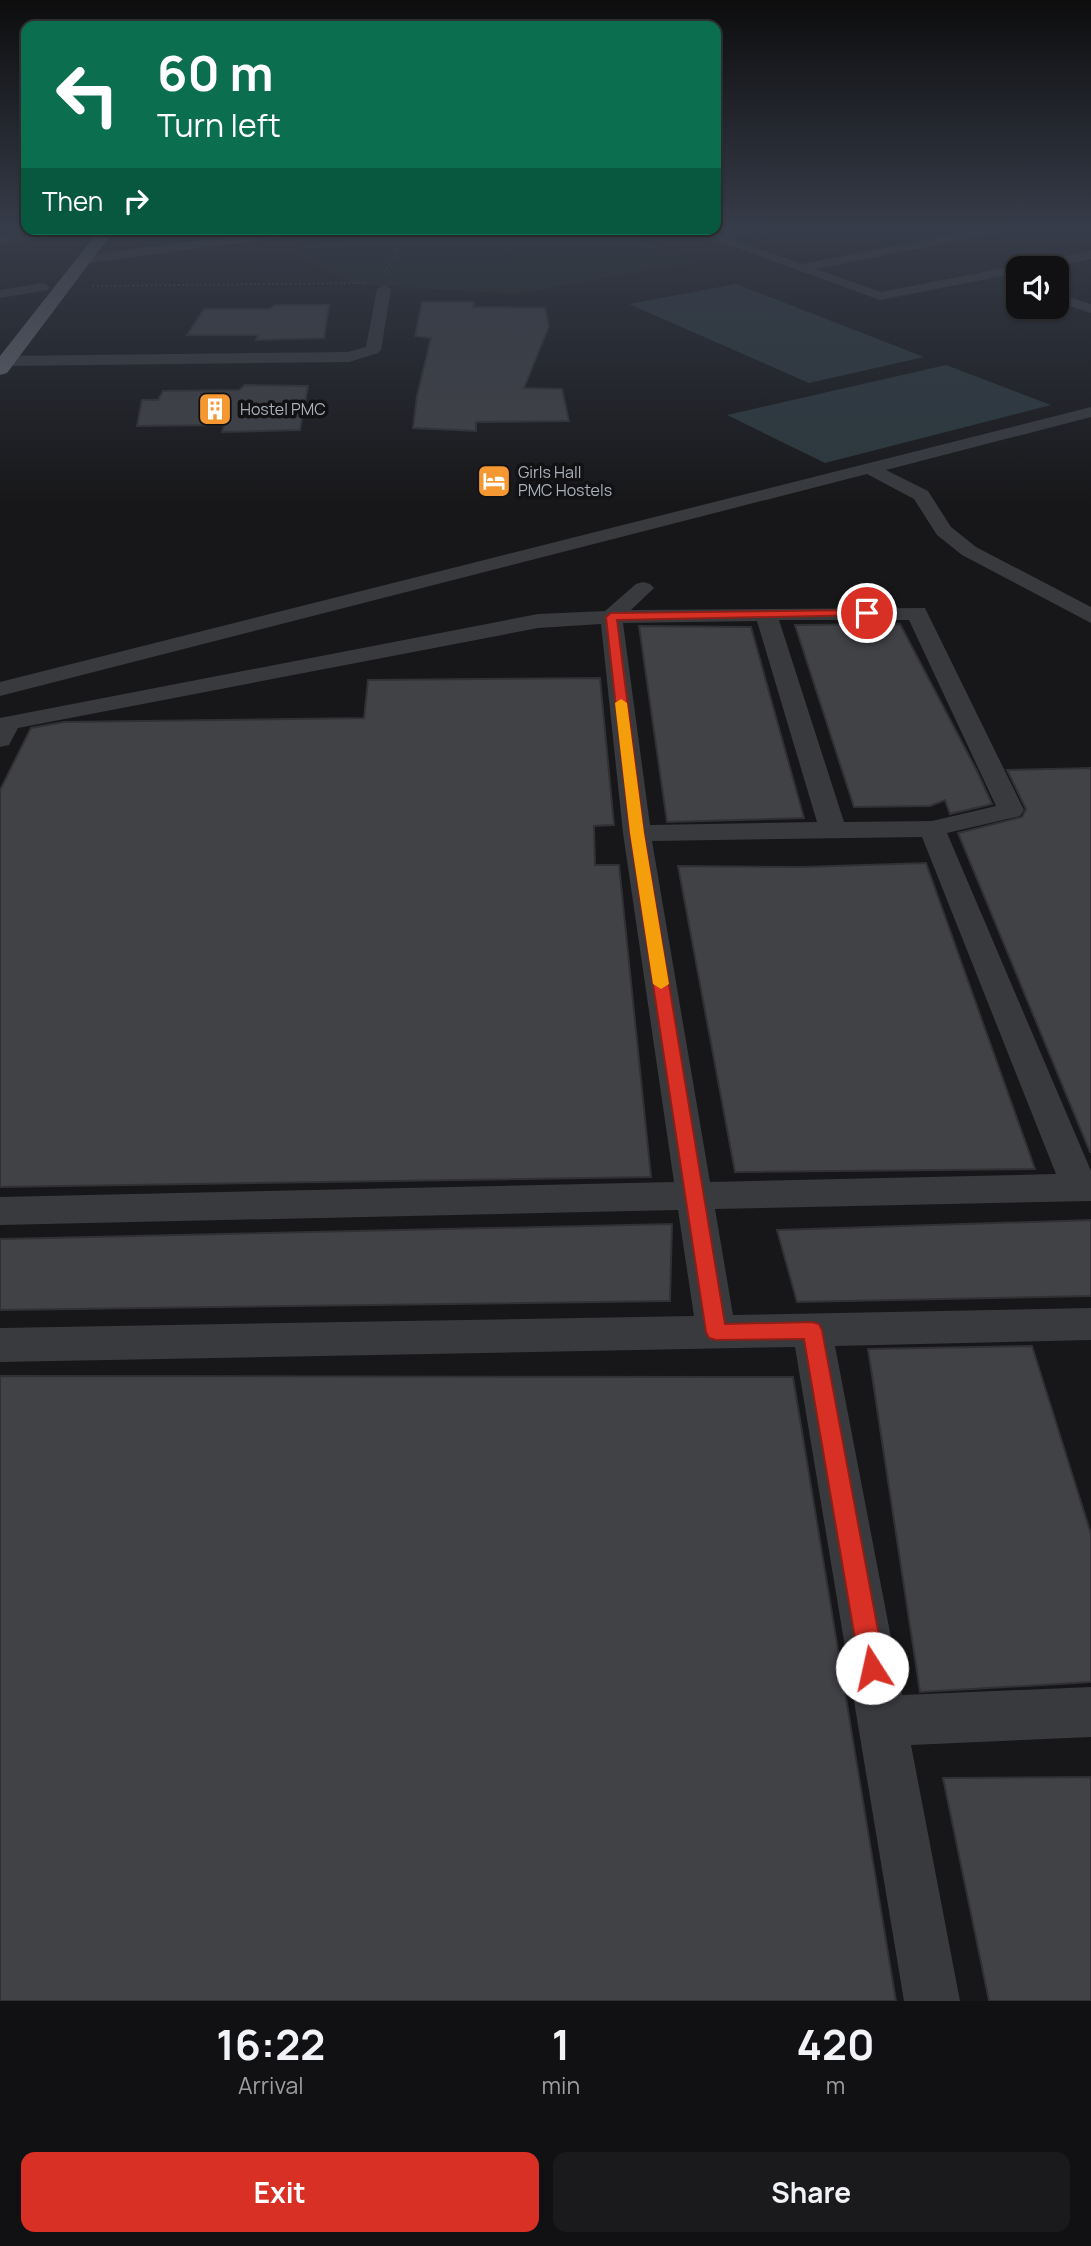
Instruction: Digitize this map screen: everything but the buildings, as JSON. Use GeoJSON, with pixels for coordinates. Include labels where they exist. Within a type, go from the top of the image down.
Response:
{"type":"FeatureCollection","features":[{"type":"Feature","properties":{"kind":"highway"},"geometry":{"type":"LineString","coordinates":[[7,332],[17,319]]}},
{"type":"Feature","properties":{"kind":"highway"},"geometry":{"type":"LineString","coordinates":[[3,365],[37,319]]}},
{"type":"Feature","properties":{"kind":"street"},"geometry":{"type":"LineString","coordinates":[[3,365],[349,357],[373,350],[377,319]]}},
{"type":"Feature","properties":{"kind":"street"},"geometry":{"type":"LineString","coordinates":[[0,689],[1091,412]]}},
{"type":"Feature","properties":{"kind":"street"},"geometry":{"type":"LineString","coordinates":[[871,469],[921,495],[944,531],[969,551],[1091,616]]}},
{"type":"Feature","properties":{"kind":"street"},"geometry":{"type":"LineString","coordinates":[[611,617],[643,588]]}},
{"type":"Feature","properties":{"kind":"street"},"geometry":{"type":"LineString","coordinates":[[0,740],[8,723],[538,621],[611,617],[917,613],[1011,810],[932,829],[637,833]]}},
{"type":"Feature","properties":{"kind":"street"},"geometry":{"type":"LineString","coordinates":[[766,614],[833,831]]}},
{"type":"Feature","properties":{"kind":"street"},"geometry":{"type":"LineString","coordinates":[[611,617],[637,833],[716,1332]]}},
{"type":"Feature","properties":{"kind":"street"},"geometry":{"type":"LineString","coordinates":[[0,1211],[1086,1187],[932,829]]}},
{"type":"Feature","properties":{"kind":"street"},"geometry":{"type":"LineString","coordinates":[[0,1345],[1091,1324]]}},
{"type":"Feature","properties":{"kind":"street"},"geometry":{"type":"LineString","coordinates":[[812,1330],[932,2001]]}},
{"type":"Feature","properties":{"kind":"street"},"geometry":{"type":"LineString","coordinates":[[882,1720],[1091,1712]]}},
{"type":"Feature","properties":{"kind":"shaded area"},"geometry":{"type":"Polygon","coordinates":[[[664,319],[827,319],[924,357],[809,383],[664,319]]]}},
{"type":"Feature","properties":{"kind":"shaded area"},"geometry":{"type":"Polygon","coordinates":[[[946,365],[1051,405],[825,463],[727,415],[946,365]]]}},
{"type":"Feature","properties":{"kind":"slow traffic"},"geometry":{"type":"LineString","coordinates":[[621,703],[637,833],[661,984]]}},
{"type":"Feature","properties":{"kind":"place","name":"Hostel PMC"},"geometry":{"type":"Point","coordinates":[215,409]}},
{"type":"Feature","properties":{"kind":"place","name":"Girls Hall PMC Hostels"},"geometry":{"type":"Point","coordinates":[494,481]}},
{"type":"Feature","properties":{"kind":"route"},"geometry":{"type":"LineString","coordinates":[[867,613],[611,617],[637,833],[716,1332],[812,1330],[872,1668]]}}]}
